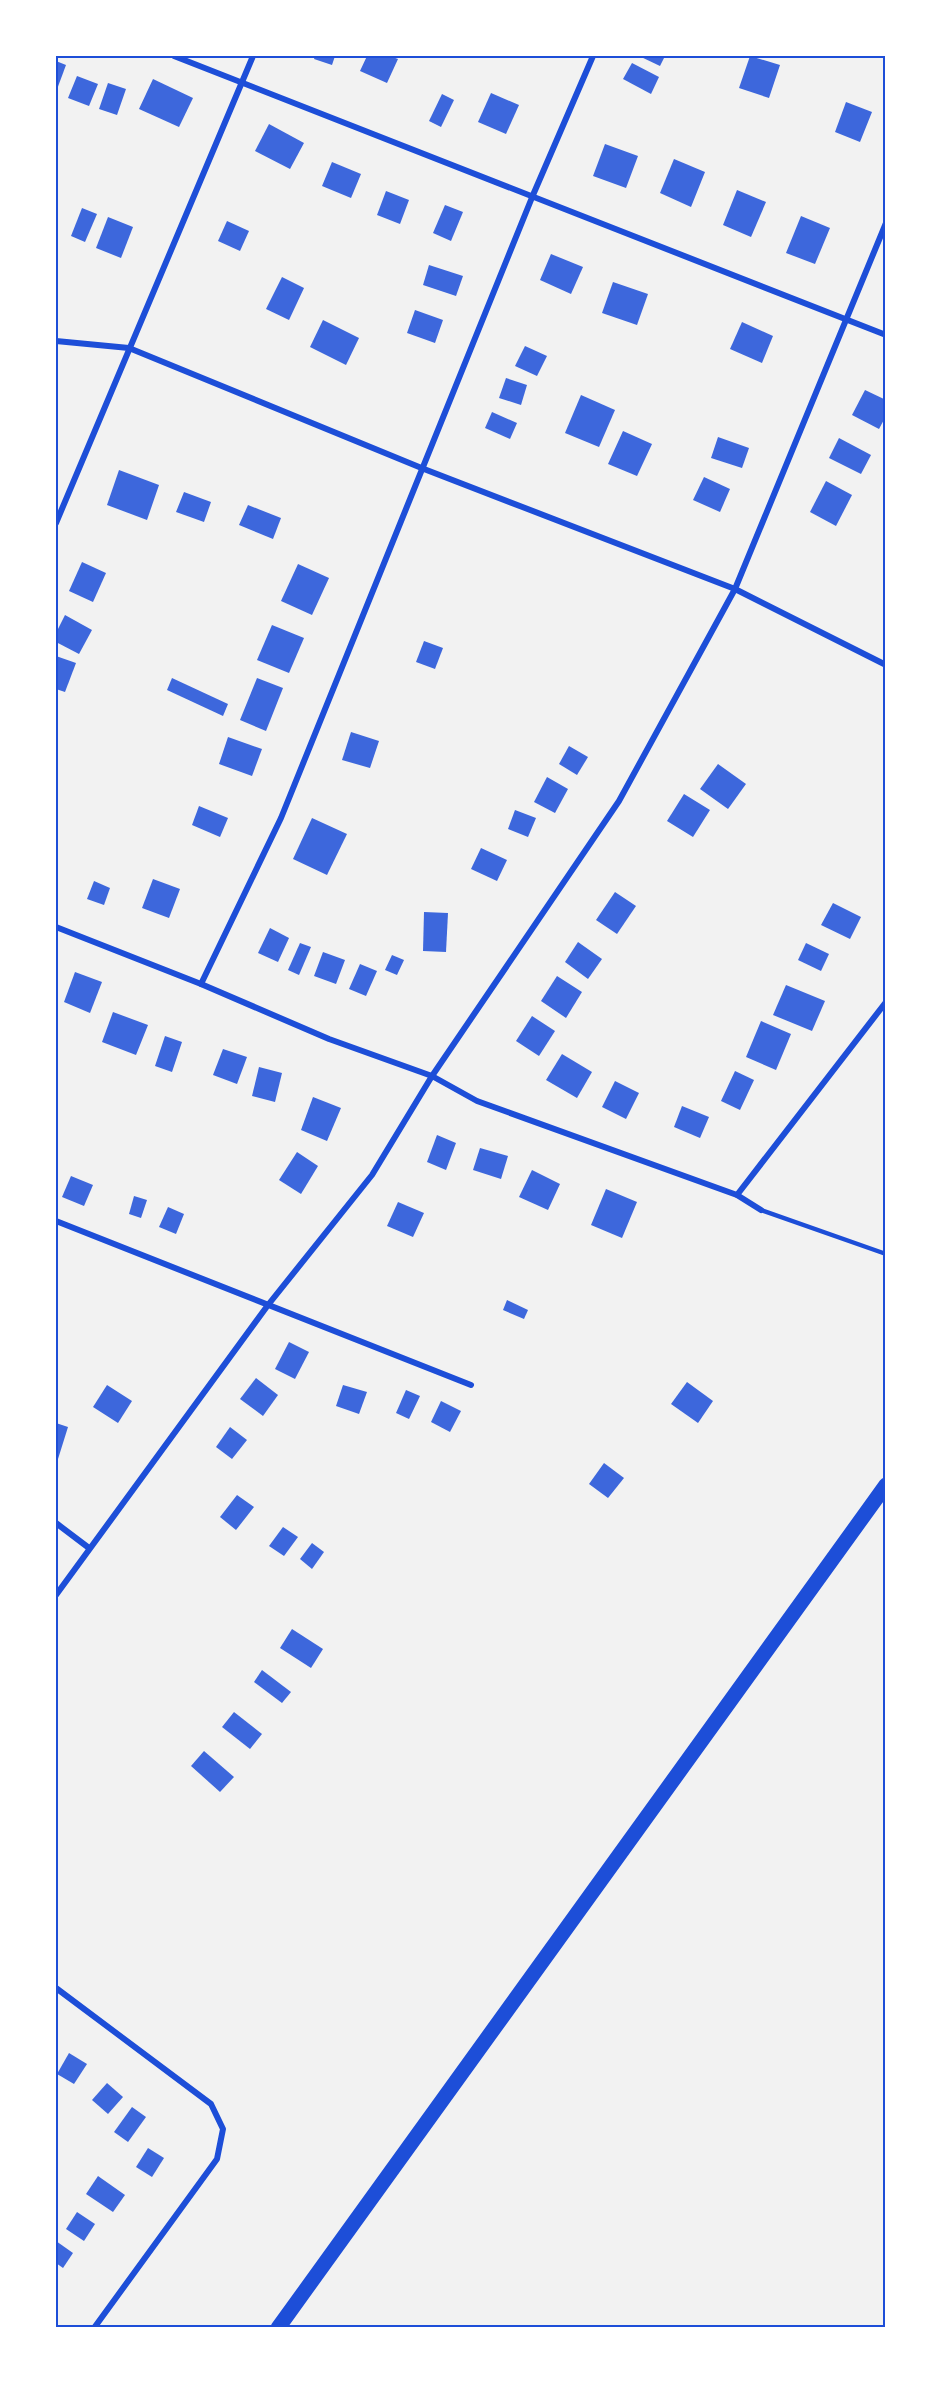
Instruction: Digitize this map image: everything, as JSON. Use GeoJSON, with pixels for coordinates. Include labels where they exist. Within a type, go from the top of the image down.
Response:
{"type":"FeatureCollection","features":[{"type":"Feature","properties":{"kind":"highway"},"geometry":{"type":"LineString","coordinates":[[278,2328],[885,1485]]}},
{"type":"Feature","properties":{"kind":"street"},"geometry":{"type":"LineString","coordinates":[[174,56],[885,335]]}},
{"type":"Feature","properties":{"kind":"street"},"geometry":{"type":"LineString","coordinates":[[56,523],[253,56]]}},
{"type":"Feature","properties":{"kind":"street"},"geometry":{"type":"LineString","coordinates":[[201,984],[280,818],[533,195],[593,56]]}},
{"type":"Feature","properties":{"kind":"street"},"geometry":{"type":"LineString","coordinates":[[56,1595],[268,1305],[372,1175],[432,1076],[619,801],[735,589],[885,223]]}},
{"type":"Feature","properties":{"kind":"street"},"geometry":{"type":"LineString","coordinates":[[56,341],[129,348],[423,469],[735,589],[885,665]]}},
{"type":"Feature","properties":{"kind":"street"},"geometry":{"type":"LineString","coordinates":[[56,927],[201,984],[329,1039],[432,1076],[477,1101],[737,1196],[761,1210]]}},
{"type":"Feature","properties":{"kind":"street"},"geometry":{"type":"LineString","coordinates":[[737,1196],[885,1002]]}},
{"type":"Feature","properties":{"kind":"street"},"geometry":{"type":"LineString","coordinates":[[56,1221],[471,1385]]}},
{"type":"Feature","properties":{"kind":"street"},"geometry":{"type":"LineString","coordinates":[[56,1523],[89,1548]]}},
{"type":"Feature","properties":{"kind":"street"},"geometry":{"type":"LineString","coordinates":[[56,1988],[212,2104],[223,2129],[217,2159],[94,2328]]}},
{"type":"Feature","properties":{"kind":"lane"},"geometry":{"type":"LineString","coordinates":[[761,1210],[885,1254]]}},
{"type":"Feature","properties":{"kind":"building"},"geometry":{"type":"Polygon","coordinates":[[[315,56],[335,56],[332,65],[314,59],[315,56]]]}},
{"type":"Feature","properties":{"kind":"building"},"geometry":{"type":"Polygon","coordinates":[[[367,56],[390,56],[398,59],[387,83],[360,71],[367,56]]]}},
{"type":"Feature","properties":{"kind":"building"},"geometry":{"type":"Polygon","coordinates":[[[639,56],[665,56],[660,66],[639,56]]]}},
{"type":"Feature","properties":{"kind":"building"},"geometry":{"type":"Polygon","coordinates":[[[750,56],[780,65],[769,98],[739,88],[750,56]]]}},
{"type":"Feature","properties":{"kind":"building"},"geometry":{"type":"Polygon","coordinates":[[[56,61],[66,65],[56,92],[56,61]]]}},
{"type":"Feature","properties":{"kind":"building"},"geometry":{"type":"Polygon","coordinates":[[[632,63],[659,77],[651,94],[623,79],[632,63]]]}},
{"type":"Feature","properties":{"kind":"building"},"geometry":{"type":"Polygon","coordinates":[[[77,76],[98,84],[89,106],[68,98],[77,76]]]}},
{"type":"Feature","properties":{"kind":"building"},"geometry":{"type":"Polygon","coordinates":[[[153,79],[193,98],[179,127],[139,109],[153,79]]]}},
{"type":"Feature","properties":{"kind":"building"},"geometry":{"type":"Polygon","coordinates":[[[108,83],[126,89],[117,115],[99,109],[108,83]]]}},
{"type":"Feature","properties":{"kind":"building"},"geometry":{"type":"Polygon","coordinates":[[[491,93],[519,105],[506,134],[478,122],[491,93]]]}},
{"type":"Feature","properties":{"kind":"building"},"geometry":{"type":"Polygon","coordinates":[[[442,94],[454,100],[441,127],[429,121],[442,94]]]}},
{"type":"Feature","properties":{"kind":"building"},"geometry":{"type":"Polygon","coordinates":[[[846,102],[872,112],[860,142],[835,132],[846,102]]]}},
{"type":"Feature","properties":{"kind":"building"},"geometry":{"type":"Polygon","coordinates":[[[269,124],[304,143],[290,169],[255,151],[269,124]]]}},
{"type":"Feature","properties":{"kind":"building"},"geometry":{"type":"Polygon","coordinates":[[[605,144],[638,156],[626,188],[593,176],[605,144]]]}},
{"type":"Feature","properties":{"kind":"building"},"geometry":{"type":"Polygon","coordinates":[[[674,159],[705,172],[691,207],[660,193],[674,159]]]}},
{"type":"Feature","properties":{"kind":"building"},"geometry":{"type":"Polygon","coordinates":[[[332,162],[361,174],[351,198],[322,186],[332,162]]]}},
{"type":"Feature","properties":{"kind":"building"},"geometry":{"type":"Polygon","coordinates":[[[737,190],[766,202],[751,237],[723,225],[737,190]]]}},
{"type":"Feature","properties":{"kind":"building"},"geometry":{"type":"Polygon","coordinates":[[[386,191],[409,200],[400,224],[377,215],[386,191]]]}},
{"type":"Feature","properties":{"kind":"building"},"geometry":{"type":"Polygon","coordinates":[[[445,205],[463,212],[451,241],[433,233],[445,205]]]}},
{"type":"Feature","properties":{"kind":"building"},"geometry":{"type":"Polygon","coordinates":[[[82,208],[97,214],[85,242],[71,236],[82,208]]]}},
{"type":"Feature","properties":{"kind":"building"},"geometry":{"type":"Polygon","coordinates":[[[801,216],[830,228],[815,264],[786,253],[801,216]]]}},
{"type":"Feature","properties":{"kind":"building"},"geometry":{"type":"Polygon","coordinates":[[[108,217],[133,227],[121,258],[96,248],[108,217]]]}},
{"type":"Feature","properties":{"kind":"building"},"geometry":{"type":"Polygon","coordinates":[[[227,221],[249,231],[240,251],[218,241],[227,221]]]}},
{"type":"Feature","properties":{"kind":"building"},"geometry":{"type":"Polygon","coordinates":[[[551,254],[583,267],[571,294],[540,280],[551,254]]]}},
{"type":"Feature","properties":{"kind":"building"},"geometry":{"type":"Polygon","coordinates":[[[429,265],[463,276],[456,296],[423,285],[429,265]]]}},
{"type":"Feature","properties":{"kind":"building"},"geometry":{"type":"Polygon","coordinates":[[[282,277],[304,288],[289,320],[266,309],[282,277]]]}},
{"type":"Feature","properties":{"kind":"building"},"geometry":{"type":"Polygon","coordinates":[[[613,282],[648,294],[637,325],[602,313],[613,282]]]}},
{"type":"Feature","properties":{"kind":"building"},"geometry":{"type":"Polygon","coordinates":[[[415,310],[443,320],[435,343],[407,333],[415,310]]]}},
{"type":"Feature","properties":{"kind":"building"},"geometry":{"type":"Polygon","coordinates":[[[323,320],[359,338],[346,365],[310,347],[323,320]]]}},
{"type":"Feature","properties":{"kind":"building"},"geometry":{"type":"Polygon","coordinates":[[[742,322],[773,336],[762,363],[730,349],[742,322]]]}},
{"type":"Feature","properties":{"kind":"building"},"geometry":{"type":"Polygon","coordinates":[[[525,346],[547,356],[537,376],[515,366],[525,346]]]}},
{"type":"Feature","properties":{"kind":"building"},"geometry":{"type":"Polygon","coordinates":[[[506,378],[527,385],[521,405],[499,398],[506,378]]]}},
{"type":"Feature","properties":{"kind":"building"},"geometry":{"type":"Polygon","coordinates":[[[865,390],[886,400],[886,416],[879,429],[852,415],[865,390]]]}},
{"type":"Feature","properties":{"kind":"building"},"geometry":{"type":"Polygon","coordinates":[[[581,395],[615,410],[599,447],[565,433],[581,395]]]}},
{"type":"Feature","properties":{"kind":"building"},"geometry":{"type":"Polygon","coordinates":[[[492,412],[517,423],[510,439],[485,428],[492,412]]]}},
{"type":"Feature","properties":{"kind":"building"},"geometry":{"type":"Polygon","coordinates":[[[623,431],[652,444],[637,476],[608,464],[623,431]]]}},
{"type":"Feature","properties":{"kind":"building"},"geometry":{"type":"Polygon","coordinates":[[[718,437],[749,448],[742,468],[711,458],[718,437]]]}},
{"type":"Feature","properties":{"kind":"building"},"geometry":{"type":"Polygon","coordinates":[[[839,438],[871,455],[861,474],[829,458],[839,438]]]}},
{"type":"Feature","properties":{"kind":"building"},"geometry":{"type":"Polygon","coordinates":[[[119,470],[159,485],[147,520],[107,505],[119,470]]]}},
{"type":"Feature","properties":{"kind":"building"},"geometry":{"type":"Polygon","coordinates":[[[704,477],[730,489],[720,512],[693,500],[704,477]]]}},
{"type":"Feature","properties":{"kind":"building"},"geometry":{"type":"Polygon","coordinates":[[[826,481],[852,495],[836,526],[810,512],[826,481]]]}},
{"type":"Feature","properties":{"kind":"building"},"geometry":{"type":"Polygon","coordinates":[[[184,492],[211,502],[204,522],[176,512],[184,492]]]}},
{"type":"Feature","properties":{"kind":"building"},"geometry":{"type":"Polygon","coordinates":[[[248,505],[281,518],[273,539],[239,525],[248,505]]]}},
{"type":"Feature","properties":{"kind":"building"},"geometry":{"type":"Polygon","coordinates":[[[82,562],[106,573],[93,602],[69,591],[82,562]]]}},
{"type":"Feature","properties":{"kind":"building"},"geometry":{"type":"Polygon","coordinates":[[[298,564],[329,578],[312,615],[281,601],[298,564]]]}},
{"type":"Feature","properties":{"kind":"building"},"geometry":{"type":"Polygon","coordinates":[[[65,615],[92,630],[79,654],[56,642],[56,633],[65,615]]]}},
{"type":"Feature","properties":{"kind":"building"},"geometry":{"type":"Polygon","coordinates":[[[272,625],[304,638],[289,673],[257,660],[272,625]]]}},
{"type":"Feature","properties":{"kind":"building"},"geometry":{"type":"Polygon","coordinates":[[[424,641],[443,648],[435,669],[416,662],[424,641]]]}},
{"type":"Feature","properties":{"kind":"building"},"geometry":{"type":"Polygon","coordinates":[[[56,656],[76,663],[65,692],[56,689],[56,656]]]}},
{"type":"Feature","properties":{"kind":"building"},"geometry":{"type":"Polygon","coordinates":[[[172,678],[228,704],[223,716],[167,690],[172,678]]]}},
{"type":"Feature","properties":{"kind":"building"},"geometry":{"type":"Polygon","coordinates":[[[257,678],[283,688],[266,731],[240,720],[257,678]]]}},
{"type":"Feature","properties":{"kind":"building"},"geometry":{"type":"Polygon","coordinates":[[[351,732],[379,741],[370,768],[342,760],[351,732]]]}},
{"type":"Feature","properties":{"kind":"building"},"geometry":{"type":"Polygon","coordinates":[[[228,737],[262,749],[252,776],[219,764],[228,737]]]}},
{"type":"Feature","properties":{"kind":"building"},"geometry":{"type":"Polygon","coordinates":[[[569,746],[588,757],[577,775],[559,764],[569,746]]]}},
{"type":"Feature","properties":{"kind":"building"},"geometry":{"type":"Polygon","coordinates":[[[718,764],[746,784],[728,809],[700,789],[718,764]]]}},
{"type":"Feature","properties":{"kind":"building"},"geometry":{"type":"Polygon","coordinates":[[[547,777],[568,789],[555,813],[534,802],[547,777]]]}},
{"type":"Feature","properties":{"kind":"building"},"geometry":{"type":"Polygon","coordinates":[[[684,794],[710,810],[693,837],[667,821],[684,794]]]}},
{"type":"Feature","properties":{"kind":"building"},"geometry":{"type":"Polygon","coordinates":[[[199,806],[228,818],[220,837],[192,825],[199,806]]]}},
{"type":"Feature","properties":{"kind":"building"},"geometry":{"type":"Polygon","coordinates":[[[515,810],[536,818],[528,837],[508,829],[515,810]]]}},
{"type":"Feature","properties":{"kind":"building"},"geometry":{"type":"Polygon","coordinates":[[[312,818],[347,834],[327,875],[293,859],[312,818]]]}},
{"type":"Feature","properties":{"kind":"building"},"geometry":{"type":"Polygon","coordinates":[[[481,848],[507,860],[497,881],[471,869],[481,848]]]}},
{"type":"Feature","properties":{"kind":"building"},"geometry":{"type":"Polygon","coordinates":[[[153,879],[180,889],[169,918],[142,908],[153,879]]]}},
{"type":"Feature","properties":{"kind":"building"},"geometry":{"type":"Polygon","coordinates":[[[94,881],[110,888],[104,905],[87,899],[94,881]]]}},
{"type":"Feature","properties":{"kind":"building"},"geometry":{"type":"Polygon","coordinates":[[[615,892],[636,906],[617,934],[596,920],[615,892]]]}},
{"type":"Feature","properties":{"kind":"building"},"geometry":{"type":"Polygon","coordinates":[[[833,903],[861,917],[850,939],[821,925],[833,903]]]}},
{"type":"Feature","properties":{"kind":"building"},"geometry":{"type":"Polygon","coordinates":[[[424,912],[448,913],[446,952],[423,951],[424,912]]]}},
{"type":"Feature","properties":{"kind":"building"},"geometry":{"type":"Polygon","coordinates":[[[270,928],[289,938],[278,962],[258,953],[270,928]]]}},
{"type":"Feature","properties":{"kind":"building"},"geometry":{"type":"Polygon","coordinates":[[[578,942],[602,959],[588,979],[565,962],[578,942]]]}},
{"type":"Feature","properties":{"kind":"building"},"geometry":{"type":"Polygon","coordinates":[[[300,943],[311,947],[299,975],[288,970],[300,943]]]}},
{"type":"Feature","properties":{"kind":"building"},"geometry":{"type":"Polygon","coordinates":[[[806,943],[829,954],[821,971],[798,960],[806,943]]]}},
{"type":"Feature","properties":{"kind":"building"},"geometry":{"type":"Polygon","coordinates":[[[323,952],[345,960],[336,984],[314,976],[323,952]]]}},
{"type":"Feature","properties":{"kind":"building"},"geometry":{"type":"Polygon","coordinates":[[[392,955],[404,960],[397,975],[385,970],[392,955]]]}},
{"type":"Feature","properties":{"kind":"building"},"geometry":{"type":"Polygon","coordinates":[[[360,964],[377,971],[366,996],[349,989],[360,964]]]}},
{"type":"Feature","properties":{"kind":"building"},"geometry":{"type":"Polygon","coordinates":[[[75,972],[102,982],[90,1013],[64,1002],[75,972]]]}},
{"type":"Feature","properties":{"kind":"building"},"geometry":{"type":"Polygon","coordinates":[[[557,976],[582,992],[566,1018],[541,1001],[557,976]]]}},
{"type":"Feature","properties":{"kind":"building"},"geometry":{"type":"Polygon","coordinates":[[[786,985],[825,1001],[812,1031],[773,1015],[786,985]]]}},
{"type":"Feature","properties":{"kind":"building"},"geometry":{"type":"Polygon","coordinates":[[[113,1012],[148,1025],[136,1055],[102,1042],[113,1012]]]}},
{"type":"Feature","properties":{"kind":"building"},"geometry":{"type":"Polygon","coordinates":[[[532,1016],[555,1031],[539,1056],[516,1041],[532,1016]]]}},
{"type":"Feature","properties":{"kind":"building"},"geometry":{"type":"Polygon","coordinates":[[[761,1021],[791,1034],[776,1070],[746,1057],[761,1021]]]}},
{"type":"Feature","properties":{"kind":"building"},"geometry":{"type":"Polygon","coordinates":[[[165,1036],[182,1042],[172,1072],[155,1066],[165,1036]]]}},
{"type":"Feature","properties":{"kind":"building"},"geometry":{"type":"Polygon","coordinates":[[[223,1049],[247,1057],[237,1084],[213,1075],[223,1049]]]}},
{"type":"Feature","properties":{"kind":"building"},"geometry":{"type":"Polygon","coordinates":[[[562,1054],[592,1072],[577,1098],[546,1080],[562,1054]]]}},
{"type":"Feature","properties":{"kind":"building"},"geometry":{"type":"Polygon","coordinates":[[[259,1067],[282,1073],[275,1102],[252,1096],[259,1067]]]}},
{"type":"Feature","properties":{"kind":"building"},"geometry":{"type":"Polygon","coordinates":[[[735,1071],[754,1080],[740,1110],[721,1101],[735,1071]]]}},
{"type":"Feature","properties":{"kind":"building"},"geometry":{"type":"Polygon","coordinates":[[[615,1081],[639,1093],[626,1119],[602,1107],[615,1081]]]}},
{"type":"Feature","properties":{"kind":"building"},"geometry":{"type":"Polygon","coordinates":[[[313,1097],[341,1108],[327,1141],[301,1130],[313,1097]]]}},
{"type":"Feature","properties":{"kind":"building"},"geometry":{"type":"Polygon","coordinates":[[[682,1106],[709,1117],[700,1138],[674,1127],[682,1106]]]}},
{"type":"Feature","properties":{"kind":"building"},"geometry":{"type":"Polygon","coordinates":[[[437,1135],[456,1143],[446,1170],[427,1162],[437,1135]]]}},
{"type":"Feature","properties":{"kind":"building"},"geometry":{"type":"Polygon","coordinates":[[[480,1148],[508,1156],[501,1179],[473,1170],[480,1148]]]}},
{"type":"Feature","properties":{"kind":"building"},"geometry":{"type":"Polygon","coordinates":[[[297,1152],[318,1166],[301,1194],[279,1180],[297,1152]]]}},
{"type":"Feature","properties":{"kind":"building"},"geometry":{"type":"Polygon","coordinates":[[[532,1170],[560,1184],[548,1210],[519,1197],[532,1170]]]}},
{"type":"Feature","properties":{"kind":"building"},"geometry":{"type":"Polygon","coordinates":[[[71,1176],[93,1185],[84,1206],[62,1197],[71,1176]]]}},
{"type":"Feature","properties":{"kind":"building"},"geometry":{"type":"Polygon","coordinates":[[[606,1189],[637,1202],[622,1238],[591,1225],[606,1189]]]}},
{"type":"Feature","properties":{"kind":"building"},"geometry":{"type":"Polygon","coordinates":[[[134,1196],[147,1200],[141,1218],[129,1214],[134,1196]]]}},
{"type":"Feature","properties":{"kind":"building"},"geometry":{"type":"Polygon","coordinates":[[[398,1202],[424,1213],[413,1237],[387,1226],[398,1202]]]}},
{"type":"Feature","properties":{"kind":"building"},"geometry":{"type":"Polygon","coordinates":[[[168,1207],[184,1214],[176,1234],[159,1227],[168,1207]]]}},
{"type":"Feature","properties":{"kind":"building"},"geometry":{"type":"Polygon","coordinates":[[[507,1300],[528,1310],[524,1319],[503,1310],[507,1300]]]}},
{"type":"Feature","properties":{"kind":"building"},"geometry":{"type":"Polygon","coordinates":[[[289,1342],[309,1352],[295,1379],[275,1369],[289,1342]]]}},
{"type":"Feature","properties":{"kind":"building"},"geometry":{"type":"Polygon","coordinates":[[[256,1378],[278,1395],[263,1416],[240,1399],[256,1378]]]}},
{"type":"Feature","properties":{"kind":"building"},"geometry":{"type":"Polygon","coordinates":[[[687,1382],[713,1401],[698,1423],[671,1404],[687,1382]]]}},
{"type":"Feature","properties":{"kind":"building"},"geometry":{"type":"Polygon","coordinates":[[[107,1385],[132,1401],[118,1423],[93,1407],[107,1385]]]}},
{"type":"Feature","properties":{"kind":"building"},"geometry":{"type":"Polygon","coordinates":[[[343,1385],[367,1392],[359,1414],[336,1406],[343,1385]]]}},
{"type":"Feature","properties":{"kind":"building"},"geometry":{"type":"Polygon","coordinates":[[[406,1390],[420,1396],[409,1419],[396,1413],[406,1390]]]}},
{"type":"Feature","properties":{"kind":"building"},"geometry":{"type":"Polygon","coordinates":[[[441,1401],[461,1411],[450,1432],[431,1422],[441,1401]]]}},
{"type":"Feature","properties":{"kind":"building"},"geometry":{"type":"Polygon","coordinates":[[[56,1423],[68,1427],[58,1459],[56,1458],[56,1423]]]}},
{"type":"Feature","properties":{"kind":"building"},"geometry":{"type":"Polygon","coordinates":[[[230,1427],[247,1440],[232,1459],[216,1447],[230,1427]]]}},
{"type":"Feature","properties":{"kind":"building"},"geometry":{"type":"Polygon","coordinates":[[[604,1463],[624,1478],[608,1498],[589,1484],[604,1463]]]}},
{"type":"Feature","properties":{"kind":"building"},"geometry":{"type":"Polygon","coordinates":[[[237,1495],[254,1507],[236,1530],[220,1517],[237,1495]]]}},
{"type":"Feature","properties":{"kind":"building"},"geometry":{"type":"Polygon","coordinates":[[[283,1527],[298,1537],[284,1556],[269,1546],[283,1527]]]}},
{"type":"Feature","properties":{"kind":"building"},"geometry":{"type":"Polygon","coordinates":[[[312,1543],[324,1552],[312,1569],[300,1559],[312,1543]]]}},
{"type":"Feature","properties":{"kind":"building"},"geometry":{"type":"Polygon","coordinates":[[[292,1629],[323,1649],[311,1668],[280,1648],[292,1629]]]}},
{"type":"Feature","properties":{"kind":"building"},"geometry":{"type":"Polygon","coordinates":[[[262,1670],[291,1692],[282,1703],[254,1682],[262,1670]]]}},
{"type":"Feature","properties":{"kind":"building"},"geometry":{"type":"Polygon","coordinates":[[[234,1712],[262,1734],[250,1749],[222,1727],[234,1712]]]}},
{"type":"Feature","properties":{"kind":"building"},"geometry":{"type":"Polygon","coordinates":[[[204,1751],[234,1777],[220,1792],[191,1766],[204,1751]]]}},
{"type":"Feature","properties":{"kind":"building"},"geometry":{"type":"Polygon","coordinates":[[[69,2053],[87,2064],[74,2084],[57,2074],[69,2053]]]}},
{"type":"Feature","properties":{"kind":"building"},"geometry":{"type":"Polygon","coordinates":[[[107,2083],[123,2097],[108,2114],[92,2100],[107,2083]]]}},
{"type":"Feature","properties":{"kind":"building"},"geometry":{"type":"Polygon","coordinates":[[[132,2107],[146,2117],[128,2142],[114,2132],[132,2107]]]}},
{"type":"Feature","properties":{"kind":"building"},"geometry":{"type":"Polygon","coordinates":[[[148,2148],[164,2158],[152,2177],[136,2167],[148,2148]]]}},
{"type":"Feature","properties":{"kind":"building"},"geometry":{"type":"Polygon","coordinates":[[[98,2176],[125,2195],[113,2212],[86,2194],[98,2176]]]}},
{"type":"Feature","properties":{"kind":"building"},"geometry":{"type":"Polygon","coordinates":[[[77,2212],[95,2224],[84,2241],[66,2229],[77,2212]]]}},
{"type":"Feature","properties":{"kind":"building"},"geometry":{"type":"Polygon","coordinates":[[[56,2241],[73,2253],[63,2268],[56,2263],[56,2241]]]}}]}
